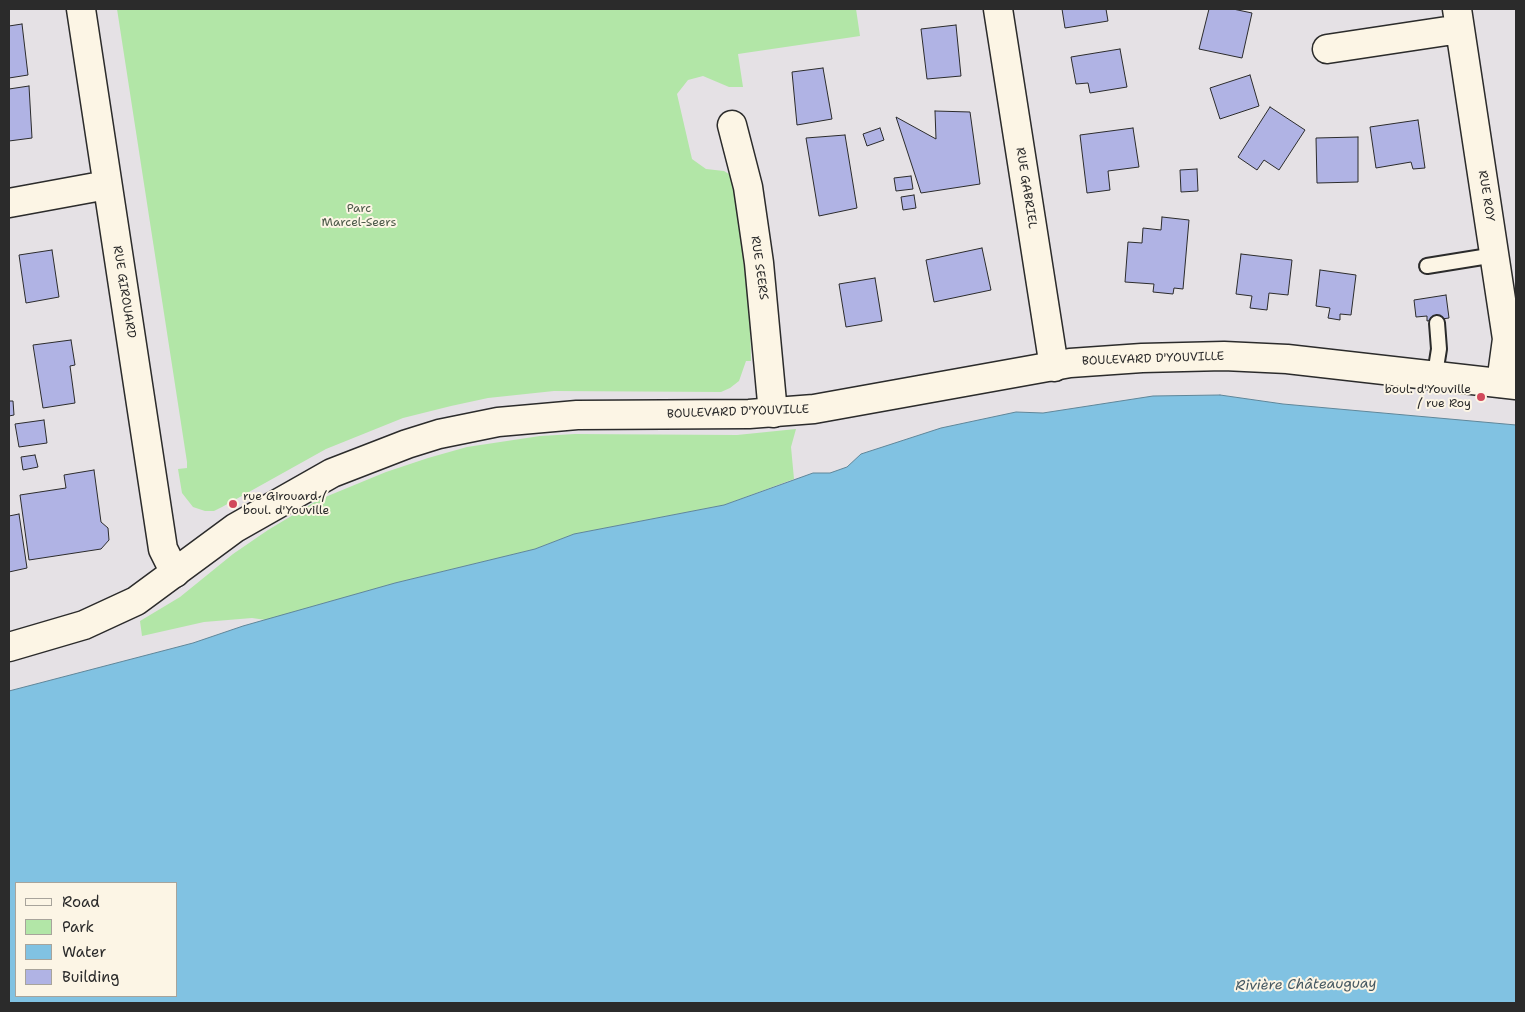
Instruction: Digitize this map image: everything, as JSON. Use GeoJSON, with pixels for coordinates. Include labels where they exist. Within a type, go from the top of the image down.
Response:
{"type":"FeatureCollection","features":[{"type":"Feature","properties":{"kind":"street","name":"RUE GIROUARD"},"geometry":{"type":"LineString","coordinates":[[81,9],[163,549],[175,573]]}},
{"type":"Feature","properties":{"kind":"street","name":"RUE GABRIEL"},"geometry":{"type":"LineString","coordinates":[[998,9],[1054,367]]}},
{"type":"Feature","properties":{"kind":"street"},"geometry":{"type":"LineString","coordinates":[[1327,49],[1458,19]]}},
{"type":"Feature","properties":{"kind":"street","name":"RUE ROY"},"geometry":{"type":"LineString","coordinates":[[1458,19],[1507,339],[1509,384]]}},
{"type":"Feature","properties":{"kind":"street","name":"RUE SEERS"},"geometry":{"type":"LineString","coordinates":[[732,125],[748,187],[758,254],[765,308],[773,413]]}},
{"type":"Feature","properties":{"kind":"street"},"geometry":{"type":"LineString","coordinates":[[9,203],[107,185]]}},
{"type":"Feature","properties":{"kind":"street","name":"BOULEVARD D'YOUVILLE"},"geometry":{"type":"LineString","coordinates":[[9,647],[84,625],[136,601],[243,523],[332,473],[359,461],[440,434],[498,422],[577,415],[773,413],[850,404],[1054,367],[1112,359],[1224,356],[1287,359],[1435,374],[1509,384]]}},
{"type":"Feature","properties":{"kind":"lane"},"geometry":{"type":"LineString","coordinates":[[1427,266],[1495,254]]}},
{"type":"Feature","properties":{"kind":"lane"},"geometry":{"type":"LineString","coordinates":[[1435,374],[1439,349],[1437,323]]}},
{"type":"Feature","properties":{"kind":"green space","name":"Parc Marcel-Seers"},"geometry":{"type":"Polygon","coordinates":[[[117,9],[856,9],[860,36],[738,54],[743,87],[729,87],[703,76],[688,80],[677,94],[692,159],[706,169],[724,171],[732,176],[750,318],[751,361],[746,361],[739,381],[730,388],[721,392],[554,391],[488,398],[451,406],[403,418],[326,449],[222,507],[214,511],[205,511],[193,507],[182,493],[178,469],[187,468],[187,462],[117,9]]]}},
{"type":"Feature","properties":{"kind":"green space"},"geometry":{"type":"Polygon","coordinates":[[[796,429],[791,447],[794,479],[724,505],[574,534],[535,549],[395,583],[266,620],[252,618],[204,622],[142,636],[140,621],[180,597],[233,554],[268,530],[318,500],[386,472],[428,458],[467,447],[540,436],[575,434],[737,435],[796,429]]]}},
{"type":"Feature","properties":{"kind":"water","name":"Rivière Châteauguay"},"geometry":{"type":"Polygon","coordinates":[[[1220,395],[1283,404],[1516,425],[1516,1003],[9,1003],[9,691],[193,643],[243,626],[395,583],[535,549],[574,534],[724,505],[813,473],[830,473],[847,467],[861,454],[941,428],[1016,412],[1043,413],[1153,396],[1220,395]]]}},
{"type":"Feature","properties":{"kind":"building"},"geometry":{"type":"Polygon","coordinates":[[[1062,9],[1106,9],[1108,21],[1065,28],[1062,9]]]}},
{"type":"Feature","properties":{"kind":"building"},"geometry":{"type":"Polygon","coordinates":[[[1209,9],[1233,9],[1252,13],[1242,58],[1199,49],[1209,9]]]}},
{"type":"Feature","properties":{"kind":"building"},"geometry":{"type":"Polygon","coordinates":[[[22,24],[28,75],[9,78],[9,26],[22,24]]]}},
{"type":"Feature","properties":{"kind":"building"},"geometry":{"type":"Polygon","coordinates":[[[956,25],[961,76],[927,79],[921,29],[956,25]]]}},
{"type":"Feature","properties":{"kind":"building"},"geometry":{"type":"Polygon","coordinates":[[[1120,49],[1127,87],[1090,93],[1088,83],[1076,84],[1071,57],[1120,49]]]}},
{"type":"Feature","properties":{"kind":"building"},"geometry":{"type":"Polygon","coordinates":[[[823,68],[832,119],[797,125],[792,72],[823,68]]]}},
{"type":"Feature","properties":{"kind":"building"},"geometry":{"type":"Polygon","coordinates":[[[1250,75],[1259,106],[1220,119],[1210,88],[1250,75]]]}},
{"type":"Feature","properties":{"kind":"building"},"geometry":{"type":"Polygon","coordinates":[[[29,86],[32,138],[9,141],[9,89],[29,86]]]}},
{"type":"Feature","properties":{"kind":"building"},"geometry":{"type":"Polygon","coordinates":[[[1270,107],[1305,130],[1279,170],[1264,160],[1257,170],[1238,157],[1270,107]]]}},
{"type":"Feature","properties":{"kind":"building"},"geometry":{"type":"Polygon","coordinates":[[[935,111],[970,112],[980,184],[921,193],[896,117],[936,139],[935,111]]]}},
{"type":"Feature","properties":{"kind":"building"},"geometry":{"type":"Polygon","coordinates":[[[1418,120],[1425,168],[1413,169],[1411,162],[1376,168],[1370,127],[1418,120]]]}},
{"type":"Feature","properties":{"kind":"building"},"geometry":{"type":"Polygon","coordinates":[[[880,128],[884,140],[867,146],[863,134],[880,128]]]}},
{"type":"Feature","properties":{"kind":"building"},"geometry":{"type":"Polygon","coordinates":[[[1133,128],[1139,167],[1108,171],[1110,190],[1087,193],[1080,135],[1133,128]]]}},
{"type":"Feature","properties":{"kind":"building"},"geometry":{"type":"Polygon","coordinates":[[[845,135],[857,208],[819,216],[806,138],[845,135]]]}},
{"type":"Feature","properties":{"kind":"building"},"geometry":{"type":"Polygon","coordinates":[[[1358,137],[1358,182],[1317,183],[1316,138],[1358,137]]]}},
{"type":"Feature","properties":{"kind":"building"},"geometry":{"type":"Polygon","coordinates":[[[1197,169],[1198,191],[1181,192],[1180,170],[1197,169]]]}},
{"type":"Feature","properties":{"kind":"building"},"geometry":{"type":"Polygon","coordinates":[[[911,176],[913,189],[896,191],[894,178],[911,176]]]}},
{"type":"Feature","properties":{"kind":"building"},"geometry":{"type":"Polygon","coordinates":[[[914,195],[916,208],[903,210],[901,197],[914,195]]]}},
{"type":"Feature","properties":{"kind":"building"},"geometry":{"type":"Polygon","coordinates":[[[1162,217],[1189,220],[1183,289],[1174,288],[1173,294],[1153,292],[1154,284],[1125,282],[1128,242],[1142,243],[1143,228],[1161,230],[1162,217]]]}},
{"type":"Feature","properties":{"kind":"building"},"geometry":{"type":"Polygon","coordinates":[[[982,248],[991,290],[934,302],[926,260],[982,248]]]}},
{"type":"Feature","properties":{"kind":"building"},"geometry":{"type":"Polygon","coordinates":[[[52,250],[59,297],[26,303],[19,255],[52,250]]]}},
{"type":"Feature","properties":{"kind":"building"},"geometry":{"type":"Polygon","coordinates":[[[1241,254],[1292,260],[1288,295],[1269,293],[1267,310],[1250,308],[1252,296],[1236,294],[1241,254]]]}},
{"type":"Feature","properties":{"kind":"building"},"geometry":{"type":"Polygon","coordinates":[[[1320,270],[1356,275],[1351,315],[1340,314],[1340,320],[1328,318],[1330,308],[1316,306],[1320,270]]]}},
{"type":"Feature","properties":{"kind":"building"},"geometry":{"type":"Polygon","coordinates":[[[875,278],[882,321],[846,327],[839,284],[875,278]]]}},
{"type":"Feature","properties":{"kind":"building"},"geometry":{"type":"Polygon","coordinates":[[[1446,295],[1449,318],[1427,321],[1427,316],[1416,317],[1414,300],[1446,295]]]}},
{"type":"Feature","properties":{"kind":"building"},"geometry":{"type":"Polygon","coordinates":[[[71,340],[75,365],[70,366],[75,403],[43,408],[33,345],[71,340]]]}},
{"type":"Feature","properties":{"kind":"building"},"geometry":{"type":"Polygon","coordinates":[[[9,401],[13,401],[14,415],[9,416],[9,401]]]}},
{"type":"Feature","properties":{"kind":"building"},"geometry":{"type":"Polygon","coordinates":[[[44,420],[47,443],[19,447],[15,424],[44,420]]]}},
{"type":"Feature","properties":{"kind":"building"},"geometry":{"type":"Polygon","coordinates":[[[35,455],[38,467],[23,470],[21,457],[35,455]]]}},
{"type":"Feature","properties":{"kind":"building"},"geometry":{"type":"Polygon","coordinates":[[[94,470],[101,522],[108,528],[109,540],[101,549],[29,560],[20,495],[66,488],[64,475],[94,470]]]}},
{"type":"Feature","properties":{"kind":"building"},"geometry":{"type":"Polygon","coordinates":[[[19,514],[27,568],[9,572],[9,516],[19,514]]]}},
{"type":"Feature","properties":{"kind":"place","name":"boul. d'Youville / rue Roy"},"geometry":{"type":"Point","coordinates":[1481,397]}},
{"type":"Feature","properties":{"kind":"place","name":"rue Girouard / boul. d'Youville"},"geometry":{"type":"Point","coordinates":[233,504]}}]}
